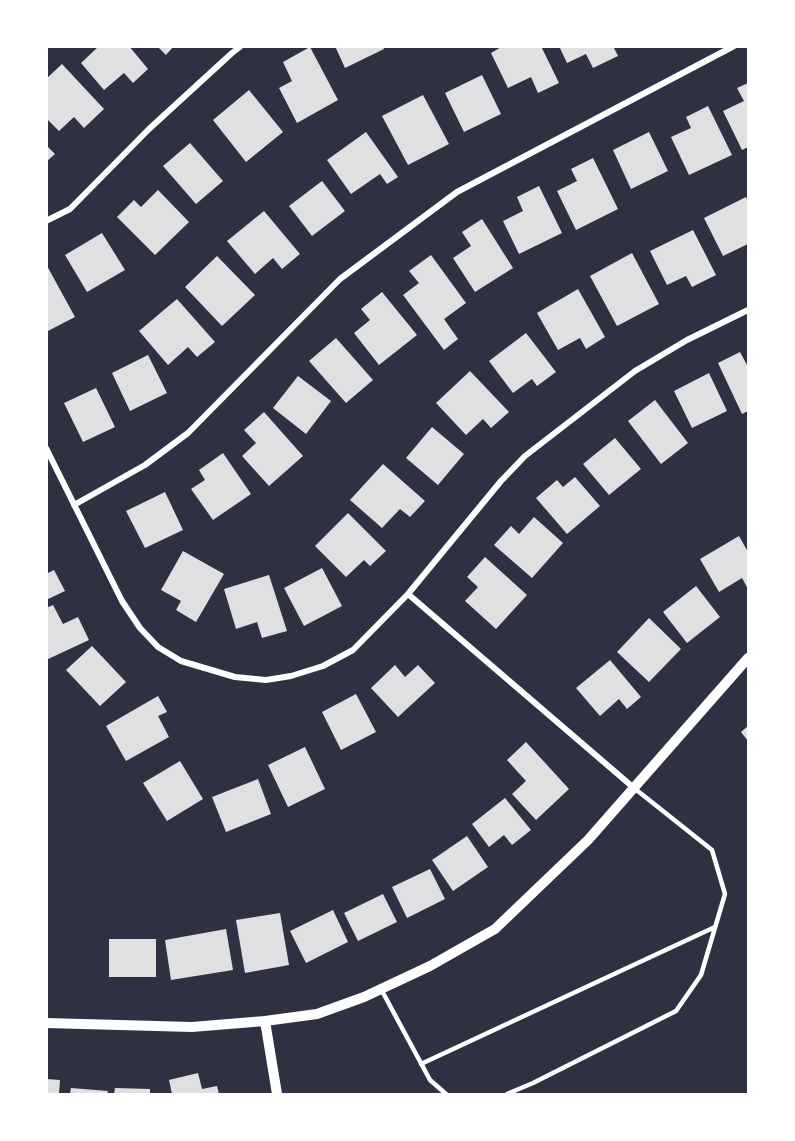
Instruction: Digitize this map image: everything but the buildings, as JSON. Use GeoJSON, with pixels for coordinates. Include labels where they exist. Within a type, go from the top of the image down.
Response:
{"type":"FeatureCollection","features":[{"type":"Feature","properties":{"kind":"street"},"geometry":{"type":"LineString","coordinates":[[46,221],[70,209],[149,129],[241,46]]}},
{"type":"Feature","properties":{"kind":"street"},"geometry":{"type":"LineString","coordinates":[[74,505],[145,465],[188,433],[340,279],[457,192],[734,46]]}},
{"type":"Feature","properties":{"kind":"street"},"geometry":{"type":"LineString","coordinates":[[46,448],[122,601],[140,628],[158,647],[181,661],[236,677],[266,680],[291,676],[323,666],[353,650],[408,594],[501,481],[525,456],[635,371],[687,340],[748,310]]}},
{"type":"Feature","properties":{"kind":"street"},"geometry":{"type":"LineString","coordinates":[[408,594],[634,788]]}},
{"type":"Feature","properties":{"kind":"street"},"geometry":{"type":"LineString","coordinates":[[46,1023],[192,1027],[265,1022],[317,1014],[364,998],[430,966],[495,928],[588,840],[748,658]]}},
{"type":"Feature","properties":{"kind":"street"},"geometry":{"type":"LineString","coordinates":[[265,1022],[277,1095]]}},
{"type":"Feature","properties":{"kind":"lane"},"geometry":{"type":"LineString","coordinates":[[507,1095],[676,1011],[701,975],[725,894],[712,850],[634,788]]}},
{"type":"Feature","properties":{"kind":"lane"},"geometry":{"type":"LineString","coordinates":[[422,1064],[715,927]]}},
{"type":"Feature","properties":{"kind":"lane"},"geometry":{"type":"LineString","coordinates":[[381,989],[430,1080],[446,1095]]}}]}
